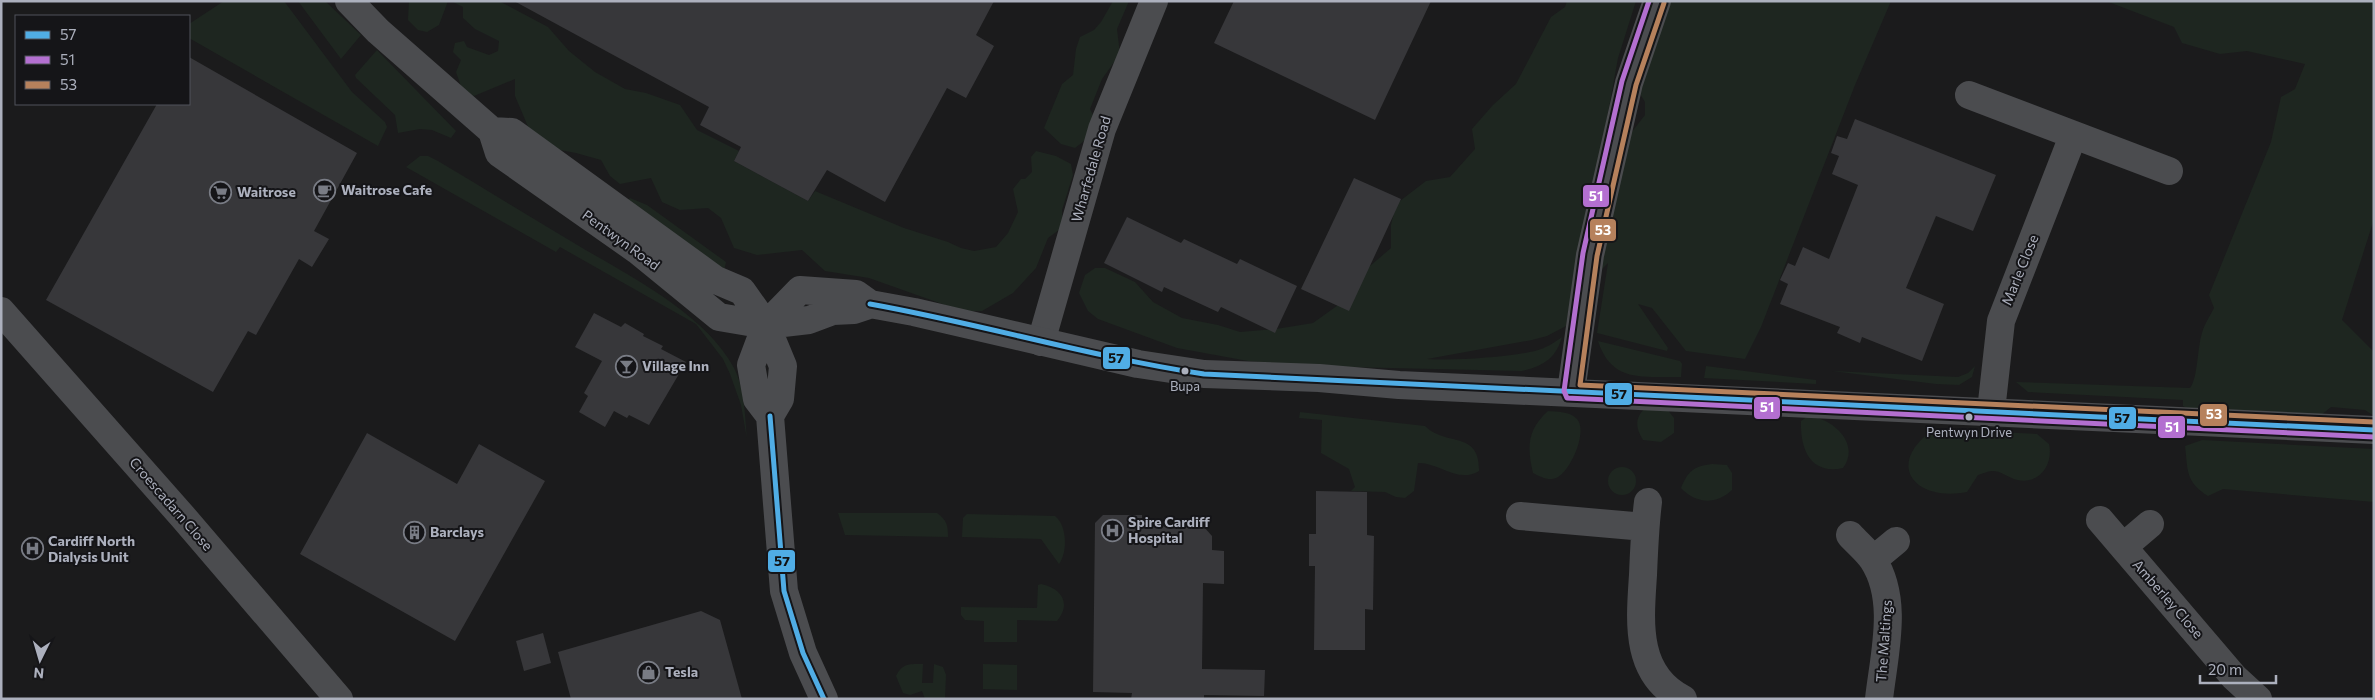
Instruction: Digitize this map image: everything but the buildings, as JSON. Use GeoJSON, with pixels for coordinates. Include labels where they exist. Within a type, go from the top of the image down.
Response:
{"type":"FeatureCollection","features":[{"type":"Feature","properties":{"kind":"street","name":"Pentwyn Road"},"geometry":{"type":"LineString","coordinates":[[349,1],[385,37],[492,131],[499,153],[637,250],[719,317],[766,325],[809,320],[833,311],[854,310],[870,304],[914,312],[1138,364],[1204,374],[2374,430]]}},
{"type":"Feature","properties":{"kind":"street","name":"Wharfedale Road"},"geometry":{"type":"LineString","coordinates":[[1041,342],[1102,129],[1154,1]]}},
{"type":"Feature","properties":{"kind":"street"},"geometry":{"type":"LineString","coordinates":[[1571,392],[1590,255],[1629,83],[1657,1]]}},
{"type":"Feature","properties":{"kind":"street"},"geometry":{"type":"LineString","coordinates":[[1969,95],[2169,171]]}},
{"type":"Feature","properties":{"kind":"street","name":"Marle Close"},"geometry":{"type":"LineString","coordinates":[[1991,411],[2001,321],[2073,136]]}},
{"type":"Feature","properties":{"kind":"street","name":"Croescadarn Close"},"geometry":{"type":"LineString","coordinates":[[1,311],[183,516],[339,699]]}},
{"type":"Feature","properties":{"kind":"street"},"geometry":{"type":"LineString","coordinates":[[766,325],[751,365],[757,399],[770,416],[784,591],[803,653],[824,699]]}},
{"type":"Feature","properties":{"kind":"street"},"geometry":{"type":"LineString","coordinates":[[1520,516],[1646,514],[1640,624],[1642,645],[1649,664],[1668,696]]}},
{"type":"Feature","properties":{"kind":"street","name":"Amberley Close"},"geometry":{"type":"LineString","coordinates":[[2100,520],[2251,697]]}},
{"type":"Feature","properties":{"kind":"street"},"geometry":{"type":"LineString","coordinates":[[2123,547],[2150,524]]}},
{"type":"Feature","properties":{"kind":"street","name":"The Maltings"},"geometry":{"type":"LineString","coordinates":[[1850,535],[1873,560],[1887,594],[1888,618],[1879,699]]}},
{"type":"Feature","properties":{"kind":"street"},"geometry":{"type":"LineString","coordinates":[[1873,560],[1896,541]]}},
{"type":"Feature","properties":{"kind":"shaded area"},"geometry":{"type":"Polygon","coordinates":[[[224,1],[284,1],[352,92],[385,122],[387,127],[378,146],[190,39],[190,23],[224,1]]]}},
{"type":"Feature","properties":{"kind":"shaded area"},"geometry":{"type":"Polygon","coordinates":[[[298,1],[325,1],[361,35],[341,59],[298,1]]]}},
{"type":"Feature","properties":{"kind":"shaded area"},"geometry":{"type":"Polygon","coordinates":[[[409,1],[448,1],[439,25],[427,32],[418,30],[408,20],[409,1]]]}},
{"type":"Feature","properties":{"kind":"shaded area"},"geometry":{"type":"Polygon","coordinates":[[[451,1],[499,1],[548,27],[569,51],[595,72],[625,89],[646,93],[680,105],[697,130],[739,151],[734,161],[808,201],[815,191],[904,228],[961,248],[974,251],[996,247],[1008,233],[1018,212],[1013,189],[1021,179],[1025,179],[1032,172],[1031,157],[1036,151],[1056,156],[1071,164],[1073,175],[1062,210],[1063,227],[1048,238],[1036,268],[1013,293],[982,311],[962,311],[869,278],[825,271],[802,250],[757,255],[734,248],[721,218],[708,208],[680,210],[662,202],[651,178],[620,184],[610,176],[601,160],[544,147],[532,136],[515,96],[515,79],[474,96],[463,92],[456,72],[461,60],[453,52],[455,43],[464,41],[467,47],[489,55],[498,51],[499,41],[475,29],[463,18],[463,7],[451,1]]]}},
{"type":"Feature","properties":{"kind":"shaded area"},"geometry":{"type":"Polygon","coordinates":[[[1113,1],[1129,1],[1117,29],[1120,54],[1102,79],[1090,109],[1096,121],[1084,141],[1075,148],[1061,144],[1044,128],[1062,84],[1073,75],[1076,49],[1080,37],[1094,30],[1113,1]]]}},
{"type":"Feature","properties":{"kind":"shaded area"},"geometry":{"type":"Polygon","coordinates":[[[1567,1],[1636,1],[1618,58],[1596,178],[1645,115],[1645,102],[1635,86],[1665,1],[1891,1],[1855,85],[1761,327],[1745,359],[1686,351],[1652,308],[1638,304],[1668,348],[1667,351],[1597,333],[1608,263],[1599,272],[1574,280],[1566,326],[1547,336],[1532,340],[1427,359],[1466,359],[1524,353],[1543,348],[1562,337],[1553,356],[1537,367],[1522,371],[1302,366],[1248,361],[1177,348],[1098,319],[1088,311],[1079,293],[1085,275],[1095,268],[1105,268],[1135,282],[1153,302],[1182,318],[1218,325],[1240,332],[1313,323],[1341,303],[1356,278],[1391,248],[1391,225],[1396,204],[1426,181],[1450,177],[1475,149],[1472,129],[1493,105],[1516,84],[1551,17],[1565,7],[1567,1]]]}},
{"type":"Feature","properties":{"kind":"shaded area"},"geometry":{"type":"Polygon","coordinates":[[[2106,1],[2374,1],[2374,219],[2342,320],[2374,352],[2374,416],[2365,410],[2331,407],[2320,416],[2196,413],[2183,406],[2183,400],[2028,392],[2016,382],[2190,388],[2195,377],[2202,333],[2214,308],[2209,295],[2271,142],[2281,97],[2295,89],[2305,64],[2247,51],[2220,54],[2182,43],[2174,27],[2106,1]]]}},
{"type":"Feature","properties":{"kind":"shaded area"},"geometry":{"type":"Polygon","coordinates":[[[377,50],[456,131],[451,138],[432,130],[420,129],[398,133],[395,115],[355,75],[377,50]]]}},
{"type":"Feature","properties":{"kind":"shaded area"},"geometry":{"type":"Polygon","coordinates":[[[420,156],[428,156],[438,161],[663,296],[704,329],[721,348],[738,376],[745,412],[747,439],[741,405],[730,374],[723,359],[696,324],[560,247],[556,252],[406,167],[420,156]]]}},
{"type":"Feature","properties":{"kind":"shaded area"},"geometry":{"type":"Polygon","coordinates":[[[630,198],[647,205],[726,262],[724,271],[626,202],[630,198]]]}},
{"type":"Feature","properties":{"kind":"shaded area"},"geometry":{"type":"Polygon","coordinates":[[[1598,341],[1680,361],[1682,364],[1681,377],[1642,377],[1621,371],[1612,365],[1604,355],[1598,341]]]}},
{"type":"Feature","properties":{"kind":"shaded area"},"geometry":{"type":"Polygon","coordinates":[[[1706,366],[1816,380],[1816,384],[1704,378],[1706,366]]]}},
{"type":"Feature","properties":{"kind":"shaded area"},"geometry":{"type":"Polygon","coordinates":[[[1975,366],[1972,377],[1959,385],[1936,384],[1832,371],[1958,377],[1968,373],[1975,366]]]}},
{"type":"Feature","properties":{"kind":"shaded area"},"geometry":{"type":"Polygon","coordinates":[[[1645,408],[1667,409],[1674,418],[1674,433],[1661,442],[1643,440],[1637,423],[1639,415],[1645,408]]]}},
{"type":"Feature","properties":{"kind":"shaded area"},"geometry":{"type":"Polygon","coordinates":[[[1548,411],[1563,412],[1574,416],[1580,425],[1579,441],[1573,459],[1563,473],[1552,479],[1533,473],[1530,455],[1532,432],[1548,411]]]}},
{"type":"Feature","properties":{"kind":"shaded area"},"geometry":{"type":"Polygon","coordinates":[[[1300,412],[1425,426],[1442,436],[1468,444],[1478,458],[1479,471],[1463,475],[1418,463],[1414,491],[1405,498],[1396,497],[1385,492],[1351,491],[1355,487],[1349,469],[1321,453],[1322,420],[1299,418],[1300,412]]]}},
{"type":"Feature","properties":{"kind":"shaded area"},"geometry":{"type":"Polygon","coordinates":[[[1808,416],[1827,422],[1842,434],[1849,450],[1848,459],[1843,468],[1823,468],[1815,464],[1810,458],[1805,450],[1801,432],[1801,421],[1808,416]]]}},
{"type":"Feature","properties":{"kind":"shaded area"},"geometry":{"type":"Polygon","coordinates":[[[1934,429],[2037,434],[2049,444],[2049,459],[2042,472],[2030,480],[2014,479],[1998,472],[1990,471],[1978,475],[1967,492],[1948,494],[1932,491],[1920,486],[1912,477],[1908,467],[1911,455],[1919,442],[1934,429]]]}},
{"type":"Feature","properties":{"kind":"shaded area"},"geometry":{"type":"Polygon","coordinates":[[[2202,440],[2374,449],[2374,502],[2223,489],[2208,496],[2195,486],[2191,480],[2185,446],[2202,440]]]}},
{"type":"Feature","properties":{"kind":"shaded area"},"geometry":{"type":"Polygon","coordinates":[[[1712,464],[1727,465],[1732,473],[1732,490],[1726,495],[1706,501],[1693,497],[1681,488],[1692,470],[1712,464]]]}},
{"type":"Feature","properties":{"kind":"shaded area"},"geometry":{"type":"Polygon","coordinates":[[[1622,467],[1632,471],[1636,481],[1632,491],[1622,495],[1612,491],[1608,481],[1612,471],[1622,467]]]}},
{"type":"Feature","properties":{"kind":"shaded area"},"geometry":{"type":"Polygon","coordinates":[[[838,513],[937,513],[946,524],[948,537],[845,535],[838,513]]]}},
{"type":"Feature","properties":{"kind":"shaded area"},"geometry":{"type":"Polygon","coordinates":[[[967,514],[1055,516],[1059,520],[1064,532],[1065,546],[1062,559],[1059,564],[1041,539],[962,537],[963,518],[967,514]]]}},
{"type":"Feature","properties":{"kind":"shaded area"},"geometry":{"type":"Polygon","coordinates":[[[1041,584],[1059,593],[1064,602],[1064,608],[1057,621],[1017,620],[1017,642],[984,642],[984,621],[965,620],[961,615],[961,607],[1037,608],[1038,585],[1041,584]]]}},
{"type":"Feature","properties":{"kind":"shaded area"},"geometry":{"type":"Polygon","coordinates":[[[923,664],[922,683],[933,683],[934,664],[943,667],[946,675],[945,699],[925,699],[922,691],[910,695],[903,693],[896,676],[898,672],[907,665],[923,664]]]}},
{"type":"Feature","properties":{"kind":"shaded area"},"geometry":{"type":"Polygon","coordinates":[[[983,664],[1017,665],[1017,690],[983,689],[983,664]]]}},
{"type":"Feature","properties":{"kind":"transit line","name":"51"},"geometry":{"type":"LineString","coordinates":[[1649,1],[1622,81],[1583,253],[1564,391],[1567,398],[2374,437]]}},
{"type":"Feature","properties":{"kind":"transit line","name":"53"},"geometry":{"type":"LineString","coordinates":[[1664,3],[1636,85],[1597,256],[1580,385],[2374,422]]}},
{"type":"Feature","properties":{"kind":"transit line","name":"57"},"geometry":{"type":"LineString","coordinates":[[870,304],[1120,359],[1204,374],[2374,430]]}},
{"type":"Feature","properties":{"kind":"transit line","name":"57"},"geometry":{"type":"LineString","coordinates":[[770,416],[784,591],[803,653],[824,699]]}},
{"type":"Feature","properties":{"kind":"place","name":"Waitrose Cafe"},"geometry":{"type":"Point","coordinates":[325,190]}},
{"type":"Feature","properties":{"kind":"place","name":"Waitrose"},"geometry":{"type":"Point","coordinates":[221,192]}},
{"type":"Feature","properties":{"kind":"place","name":"Village Inn"},"geometry":{"type":"Point","coordinates":[626,366]}},
{"type":"Feature","properties":{"kind":"place","name":"Bupa"},"geometry":{"type":"Point","coordinates":[1185,371]}},
{"type":"Feature","properties":{"kind":"place","name":"Pentwyn Drive"},"geometry":{"type":"Point","coordinates":[1969,417]}},
{"type":"Feature","properties":{"kind":"place","name":"Spire Cardiff Hospital"},"geometry":{"type":"Point","coordinates":[1112,530]}},
{"type":"Feature","properties":{"kind":"place","name":"Barclays"},"geometry":{"type":"Point","coordinates":[414,532]}},
{"type":"Feature","properties":{"kind":"place","name":"Cardiff North Dialysis Unit"},"geometry":{"type":"Point","coordinates":[32,549]}},
{"type":"Feature","properties":{"kind":"place","name":"Tesla"},"geometry":{"type":"Point","coordinates":[649,672]}}]}
